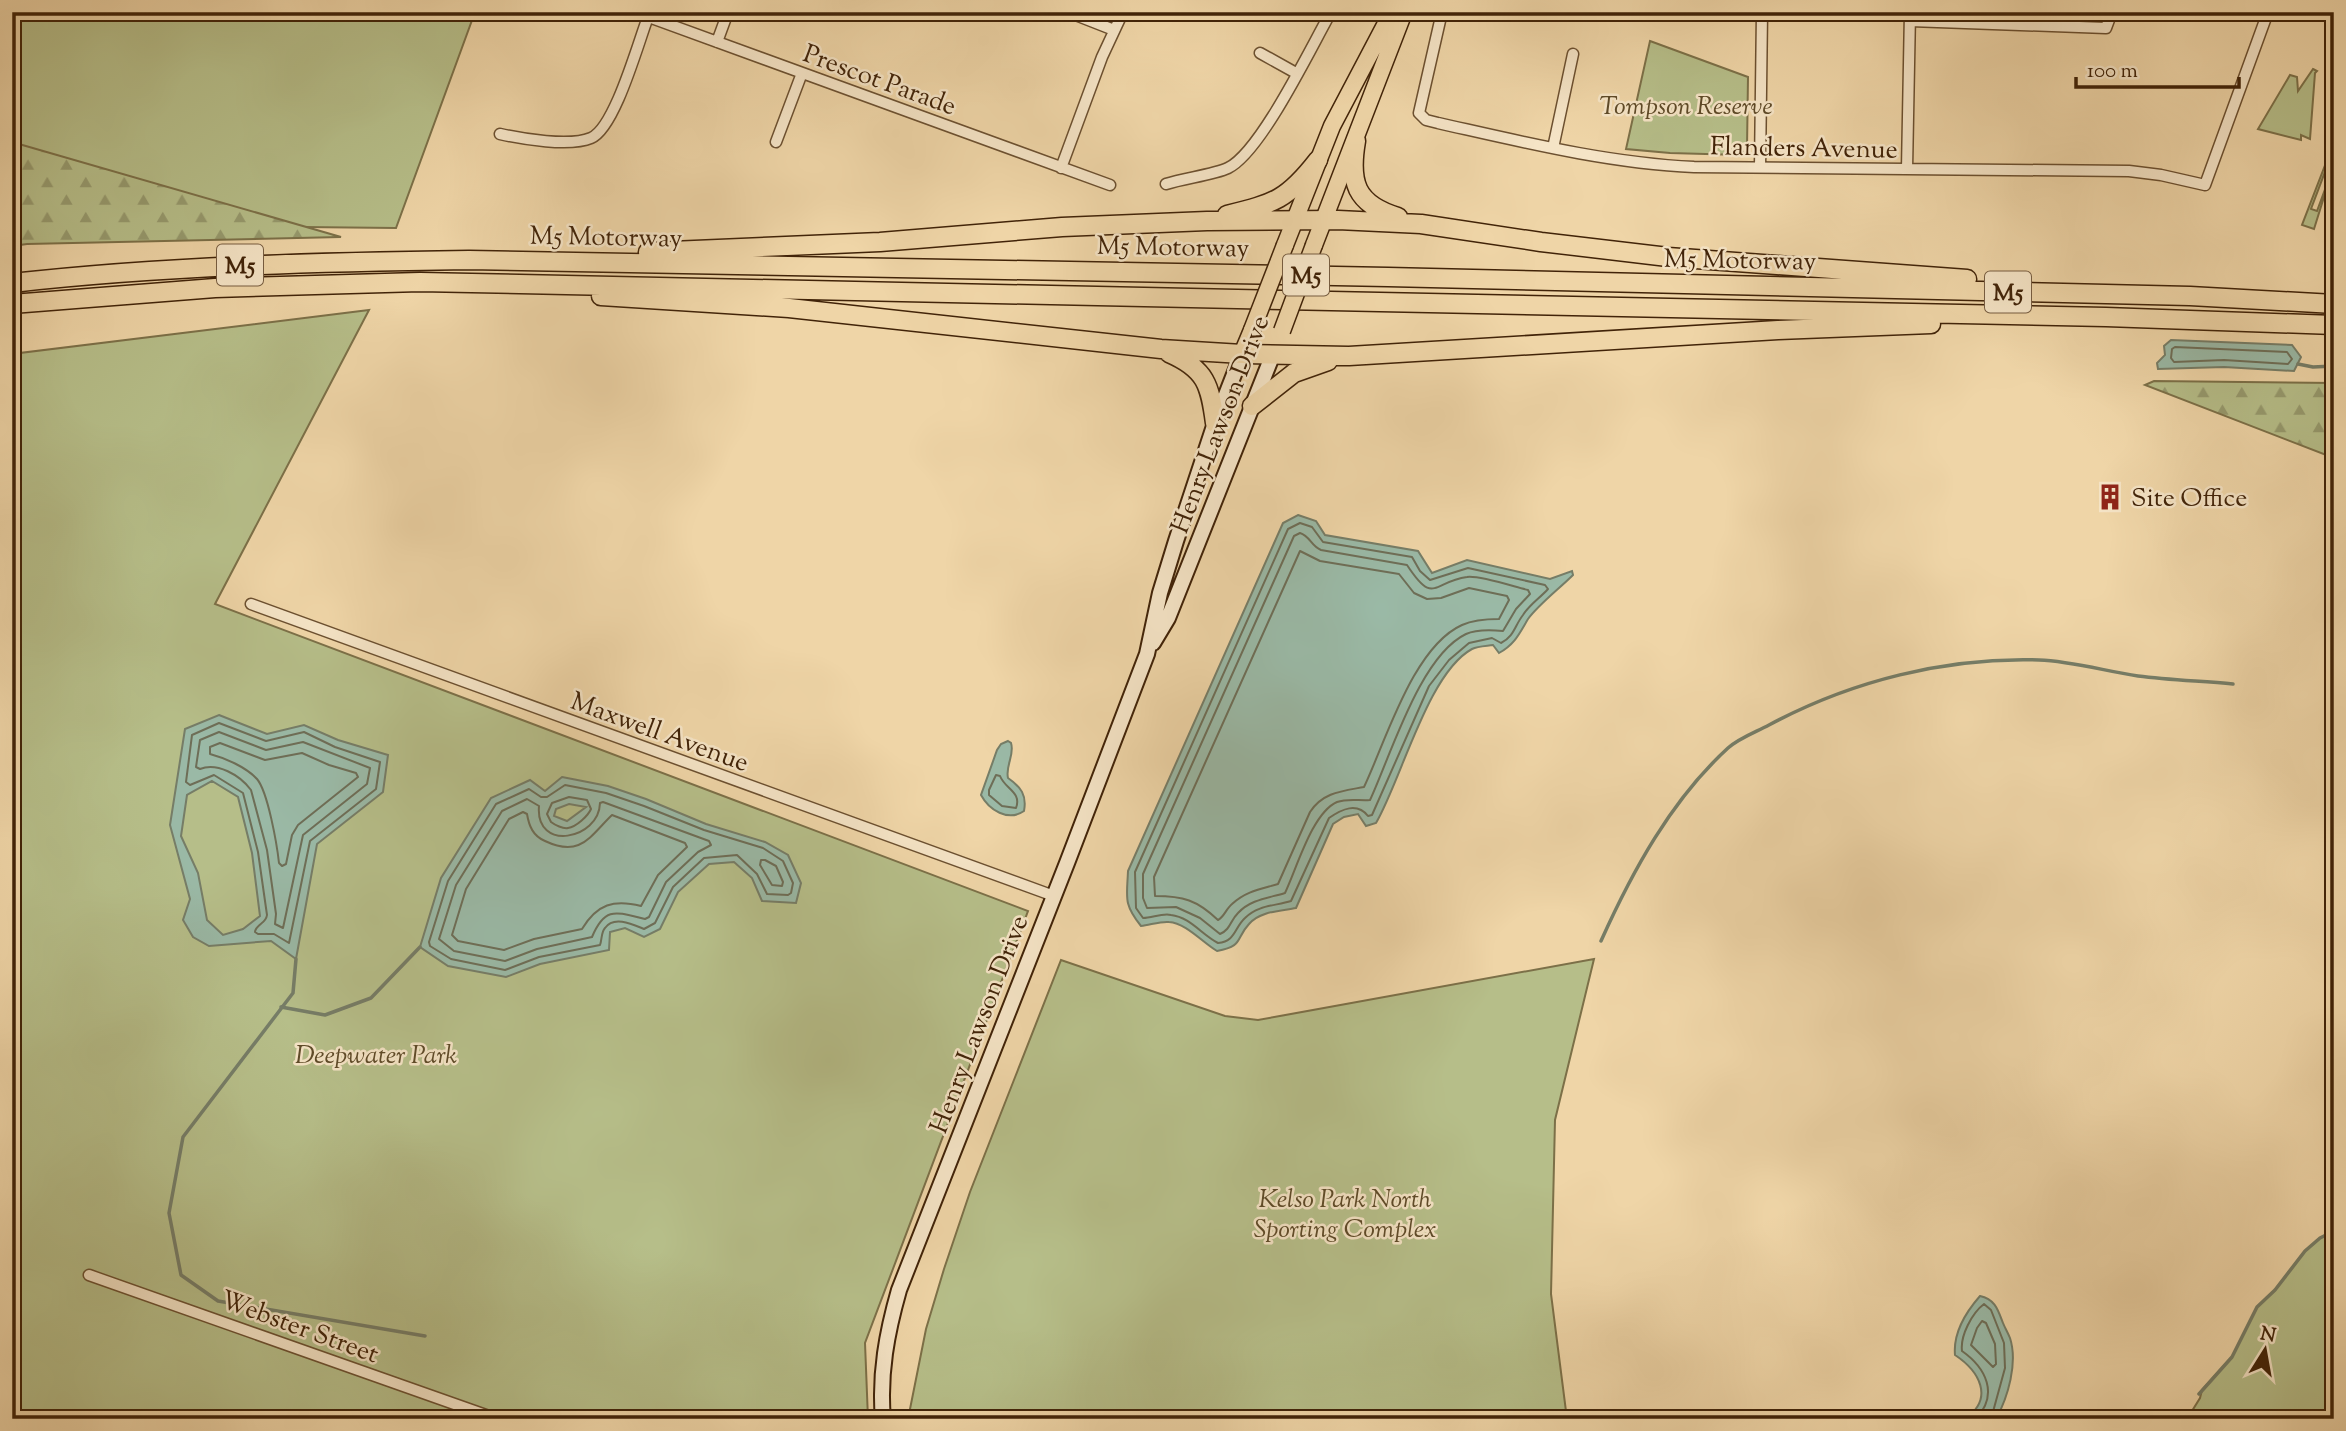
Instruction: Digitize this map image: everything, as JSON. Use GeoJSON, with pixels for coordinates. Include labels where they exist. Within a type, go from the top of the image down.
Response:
{"type":"FeatureCollection","features":[{"type":"Feature","properties":{"kind":"highway"},"geometry":{"type":"LineString","coordinates":[[1356,141],[1352,164],[1354,183],[1359,194],[1372,206],[1393,216],[1421,224]]}},
{"type":"Feature","properties":{"kind":"highway"},"geometry":{"type":"LineString","coordinates":[[1207,221],[1281,199],[1304,178],[1318,160]]}},
{"type":"Feature","properties":{"kind":"highway"},"geometry":{"type":"LineString","coordinates":[[469,260],[880,242],[1062,227],[1207,221],[1338,220],[1421,224],[1594,250],[1668,257],[2190,296]]}},
{"type":"Feature","properties":{"kind":"highway","name":"M5 Motorway"},"geometry":{"type":"LineString","coordinates":[[12,283],[180,267],[337,261],[469,260],[1388,276],[2190,296],[2334,303]]}},
{"type":"Feature","properties":{"kind":"highway"},"geometry":{"type":"LineString","coordinates":[[420,282],[789,308],[1161,349],[1242,354],[1349,356],[1811,328],[2105,317]]}},
{"type":"Feature","properties":{"kind":"highway","name":"M5 Motorway"},"geometry":{"type":"LineString","coordinates":[[12,304],[215,288],[420,282],[2105,317],[2334,325]]}},
{"type":"Feature","properties":{"kind":"highway"},"geometry":{"type":"LineString","coordinates":[[1161,349],[1186,361],[1204,376],[1212,398],[1215,423]]}},
{"type":"Feature","properties":{"kind":"highway"},"geometry":{"type":"LineString","coordinates":[[1252,406],[1294,373],[1319,363],[1349,356]]}},
{"type":"Feature","properties":{"kind":"main road","name":"Henry Lawson Drive"},"geometry":{"type":"LineString","coordinates":[[883,1419],[883,1363],[899,1290],[1147,654],[1160,593],[1215,423],[1318,160],[1354,81],[1392,12]]}},
{"type":"Feature","properties":{"kind":"main road","name":"Henry Lawson Drive"},"geometry":{"type":"LineString","coordinates":[[1147,654],[1168,618],[1404,12]]}},
{"type":"Feature","properties":{"kind":"street","name":"Prescot Parade"},"geometry":{"type":"LineString","coordinates":[[635,12],[1110,185]]}},
{"type":"Feature","properties":{"kind":"street"},"geometry":{"type":"LineString","coordinates":[[717,42],[727,12]]}},
{"type":"Feature","properties":{"kind":"street"},"geometry":{"type":"LineString","coordinates":[[1068,12],[1114,30]]}},
{"type":"Feature","properties":{"kind":"street"},"geometry":{"type":"LineString","coordinates":[[1061,168],[1123,12]]}},
{"type":"Feature","properties":{"kind":"street"},"geometry":{"type":"LineString","coordinates":[[1166,184],[1228,168],[1245,156],[1257,141],[1331,12]]}},
{"type":"Feature","properties":{"kind":"street","name":"Flanders Avenue"},"geometry":{"type":"LineString","coordinates":[[1442,12],[1420,104],[1419,113],[1426,120],[1553,148],[1644,164],[2129,172],[2161,175],[2205,185],[2268,12]]}},
{"type":"Feature","properties":{"kind":"street"},"geometry":{"type":"LineString","coordinates":[[1760,167],[1762,12]]}},
{"type":"Feature","properties":{"kind":"street"},"geometry":{"type":"LineString","coordinates":[[1907,169],[1910,17],[2106,27],[2112,12]]}},
{"type":"Feature","properties":{"kind":"street"},"geometry":{"type":"LineString","coordinates":[[500,134],[528,141],[591,138],[599,132],[611,117],[648,17]]}},
{"type":"Feature","properties":{"kind":"street"},"geometry":{"type":"LineString","coordinates":[[1260,53],[1296,73]]}},
{"type":"Feature","properties":{"kind":"street"},"geometry":{"type":"LineString","coordinates":[[1553,148],[1573,54]]}},
{"type":"Feature","properties":{"kind":"street"},"geometry":{"type":"LineString","coordinates":[[776,142],[802,73]]}},
{"type":"Feature","properties":{"kind":"street","name":"Maxwell Avenue"},"geometry":{"type":"LineString","coordinates":[[251,604],[1054,896]]}},
{"type":"Feature","properties":{"kind":"street","name":"Webster Street"},"geometry":{"type":"LineString","coordinates":[[89,1275],[497,1419]]}},
{"type":"Feature","properties":{"kind":"green space"},"geometry":{"type":"Polygon","coordinates":[[[12,12],[475,12],[396,228],[219,226],[12,150],[12,12]]]}},
{"type":"Feature","properties":{"kind":"green space","name":"Tompson Reserve"},"geometry":{"type":"Polygon","coordinates":[[[1650,41],[1748,77],[1747,148],[1741,155],[1626,149],[1650,41]]]}},
{"type":"Feature","properties":{"kind":"green space"},"geometry":{"type":"Polygon","coordinates":[[[2313,69],[2317,71],[2310,139],[2301,135],[2301,140],[2258,129],[2290,75],[2297,77],[2298,91],[2313,69]]]}},
{"type":"Feature","properties":{"kind":"green space"},"geometry":{"type":"Polygon","coordinates":[[[12,142],[341,237],[12,246],[12,142]]]}},
{"type":"Feature","properties":{"kind":"green space"},"geometry":{"type":"Polygon","coordinates":[[[2334,142],[2311,209],[2317,211],[2334,165],[2314,229],[2302,225],[2334,142]]]}},
{"type":"Feature","properties":{"kind":"green space","name":"Deepwater Park"},"geometry":{"type":"Polygon","coordinates":[[[369,310],[215,604],[1028,911],[865,1343],[868,1419],[12,1419],[12,354],[369,310]]]}},
{"type":"Feature","properties":{"kind":"green space"},"geometry":{"type":"Polygon","coordinates":[[[2154,381],[2334,383],[2334,458],[2145,385],[2154,381]]]}},
{"type":"Feature","properties":{"kind":"green space","name":"Kelso Park North Sporting Complex"},"geometry":{"type":"Polygon","coordinates":[[[1594,959],[1555,1120],[1551,1294],[1567,1419],[908,1419],[926,1329],[944,1269],[970,1192],[1061,960],[1225,1016],[1258,1020],[1594,959]]]}},
{"type":"Feature","properties":{"kind":"green space"},"geometry":{"type":"Polygon","coordinates":[[[2334,1231],[2334,1419],[2187,1419],[2202,1390],[2232,1357],[2257,1307],[2275,1290],[2305,1251],[2320,1238],[2334,1231]]]}},
{"type":"Feature","properties":{"kind":"water"},"geometry":{"type":"Polygon","coordinates":[[[2171,340],[2292,345],[2301,357],[2294,371],[2224,367],[2158,369],[2157,363],[2165,355],[2164,346],[2171,340]]]}},
{"type":"Feature","properties":{"kind":"water"},"geometry":{"type":"Polygon","coordinates":[[[1298,515],[1316,521],[1325,535],[1418,551],[1432,573],[1467,560],[1550,579],[1572,571],[1573,575],[1543,602],[1504,650],[1499,653],[1493,645],[1477,647],[1456,662],[1429,703],[1376,823],[1366,826],[1358,814],[1344,817],[1333,824],[1296,908],[1259,916],[1249,924],[1235,944],[1217,951],[1175,923],[1141,926],[1129,906],[1128,871],[1283,523],[1298,515]]]}},
{"type":"Feature","properties":{"kind":"water"},"geometry":{"type":"Polygon","coordinates":[[[219,715],[267,734],[304,725],[338,740],[388,755],[383,792],[317,844],[296,959],[271,941],[209,946],[193,937],[183,920],[190,899],[170,825],[185,729],[219,715]],[[212,781],[187,795],[181,836],[198,873],[207,920],[223,935],[243,929],[260,916],[252,853],[238,797],[212,781]]]}},
{"type":"Feature","properties":{"kind":"water"},"geometry":{"type":"Polygon","coordinates":[[[1008,741],[1012,747],[1008,778],[1020,788],[1025,800],[1024,811],[1012,815],[994,810],[981,795],[997,750],[1001,744],[1008,741]]]}},
{"type":"Feature","properties":{"kind":"water"},"geometry":{"type":"Polygon","coordinates":[[[562,777],[608,786],[706,824],[765,842],[788,855],[801,883],[796,903],[762,901],[752,878],[734,862],[709,864],[678,892],[660,929],[644,937],[625,928],[610,932],[609,950],[540,964],[506,977],[448,966],[420,947],[441,878],[491,798],[530,780],[545,791],[562,777]],[[569,804],[556,809],[554,816],[567,821],[586,807],[569,804]]]}},
{"type":"Feature","properties":{"kind":"water"},"geometry":{"type":"Polygon","coordinates":[[[1980,1296],[1995,1306],[2012,1348],[2010,1380],[1996,1419],[1965,1419],[1979,1402],[1980,1385],[1971,1369],[1955,1355],[1961,1323],[1980,1296]]]}},
{"type":"Feature","properties":{"kind":"waterway"},"geometry":{"type":"LineString","coordinates":[[2298,364],[2313,367],[2334,366]]}},
{"type":"Feature","properties":{"kind":"waterway"},"geometry":{"type":"LineString","coordinates":[[1601,941],[1640,863],[1688,790],[1728,748],[1742,738],[1800,709],[1866,684],[1900,675],[2004,660],[2051,661],[2161,679],[2233,684]]}},
{"type":"Feature","properties":{"kind":"waterway"},"geometry":{"type":"LineString","coordinates":[[281,1007],[325,1015],[371,998],[420,947]]}},
{"type":"Feature","properties":{"kind":"waterway"},"geometry":{"type":"LineString","coordinates":[[296,959],[293,993],[183,1137],[169,1213],[181,1275],[218,1301],[425,1336]]}},
{"type":"Feature","properties":{"kind":"waterway"},"geometry":{"type":"LineString","coordinates":[[2199,1394],[2232,1357],[2257,1307],[2275,1290],[2305,1251],[2320,1238],[2334,1231]]}},
{"type":"Feature","properties":{"kind":"place","name":"Site Office"},"geometry":{"type":"Point","coordinates":[2110,497]}}]}
